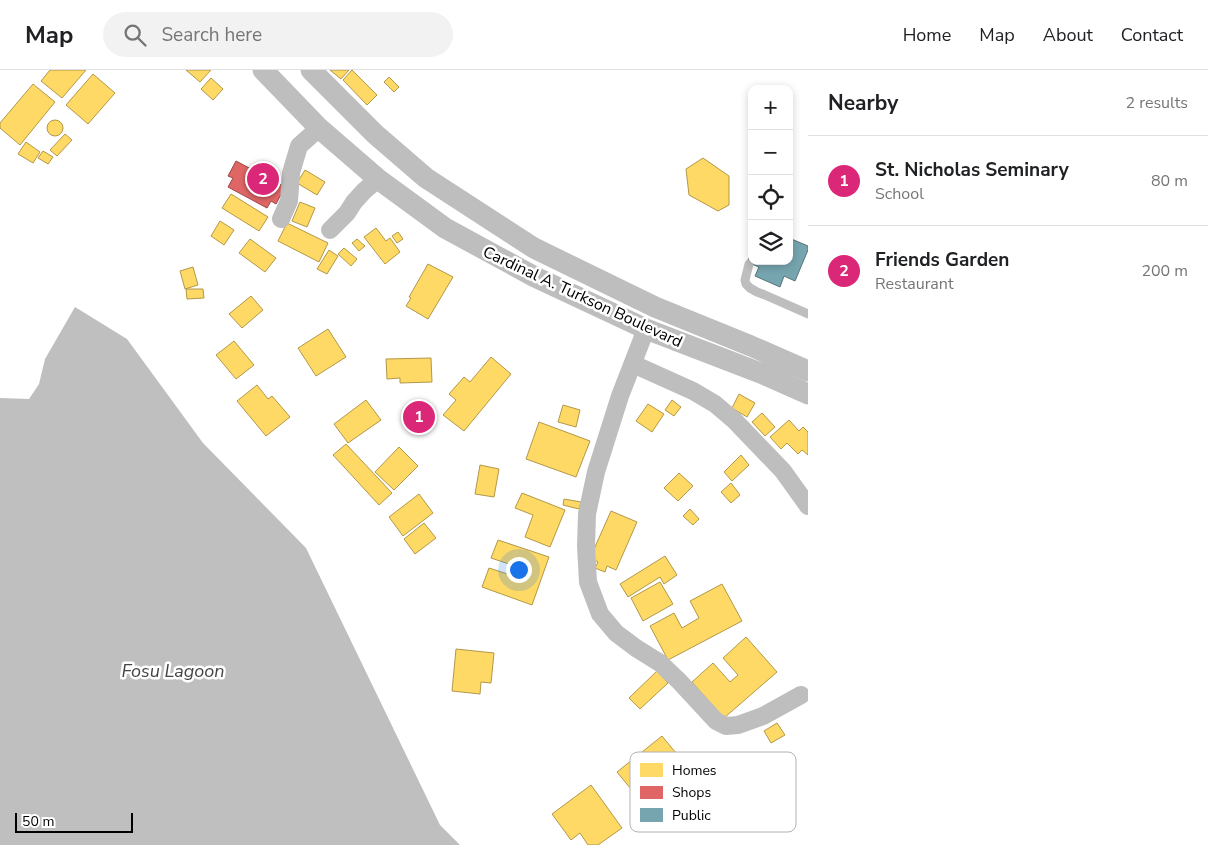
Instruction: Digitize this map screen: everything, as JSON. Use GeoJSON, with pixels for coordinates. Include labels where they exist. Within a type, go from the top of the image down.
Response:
{"type":"FeatureCollection","features":[{"type":"Feature","properties":{"kind":"street","name":"Cardinal A. Turkson Boulevard"},"geometry":{"type":"LineString","coordinates":[[311,70],[375,134],[426,178],[534,248],[655,307],[808,371]]}},
{"type":"Feature","properties":{"kind":"street","name":"Cardinal A. Turkson Boulevard"},"geometry":{"type":"LineString","coordinates":[[268,72],[319,128],[378,179],[454,232],[535,277],[646,329],[763,374],[808,394]]}},
{"type":"Feature","properties":{"kind":"street"},"geometry":{"type":"LineString","coordinates":[[281,219],[289,201],[290,173],[299,146],[319,128]]}},
{"type":"Feature","properties":{"kind":"street"},"geometry":{"type":"LineString","coordinates":[[330,230],[347,213],[364,191],[378,179]]}},
{"type":"Feature","properties":{"kind":"street"},"geometry":{"type":"LineString","coordinates":[[646,329],[620,396],[596,472],[587,514],[588,582],[600,614],[616,633],[660,663],[716,721],[726,726],[738,726],[763,716],[801,696]]}},
{"type":"Feature","properties":{"kind":"street"},"geometry":{"type":"LineString","coordinates":[[633,364],[694,391],[715,404],[734,420],[783,471],[808,506]]}},
{"type":"Feature","properties":{"kind":"lane"},"geometry":{"type":"LineString","coordinates":[[749,265],[745,280],[750,288],[808,314]]}},
{"type":"Feature","properties":{"kind":"water","name":"Fosu Lagoon"},"geometry":{"type":"Polygon","coordinates":[[[75,307],[127,339],[203,443],[306,548],[440,825],[460,845],[0,845],[0,398],[29,399],[39,384],[45,359],[75,307]]]}},
{"type":"Feature","properties":{"kind":"building: Homes"},"geometry":{"type":"Polygon","coordinates":[[[50,70],[86,70],[62,98],[41,81],[50,70]]]}},
{"type":"Feature","properties":{"kind":"building: Homes"},"geometry":{"type":"Polygon","coordinates":[[[186,70],[211,70],[200,82],[186,70]]]}},
{"type":"Feature","properties":{"kind":"building: Homes"},"geometry":{"type":"Polygon","coordinates":[[[330,70],[349,70],[341,79],[330,70]]]}},
{"type":"Feature","properties":{"kind":"building: Homes"},"geometry":{"type":"Polygon","coordinates":[[[352,70],[377,95],[367,105],[343,80],[352,70]]]}},
{"type":"Feature","properties":{"kind":"building: Homes"},"geometry":{"type":"Polygon","coordinates":[[[93,74],[115,93],[88,124],[66,105],[93,74]]]}},
{"type":"Feature","properties":{"kind":"building: Homes"},"geometry":{"type":"Polygon","coordinates":[[[389,77],[399,87],[394,92],[384,82],[389,77]]]}},
{"type":"Feature","properties":{"kind":"building: Homes"},"geometry":{"type":"Polygon","coordinates":[[[211,78],[223,89],[213,100],[201,89],[211,78]]]}},
{"type":"Feature","properties":{"kind":"building: Homes"},"geometry":{"type":"Polygon","coordinates":[[[33,84],[55,102],[20,145],[0,128],[0,123],[33,84]]]}},
{"type":"Feature","properties":{"kind":"building: Homes"},"geometry":{"type":"Polygon","coordinates":[[[55,120],[61,122],[63,128],[61,134],[55,136],[49,134],[47,128],[49,122],[55,120]]]}},
{"type":"Feature","properties":{"kind":"building: Homes"},"geometry":{"type":"Polygon","coordinates":[[[65,134],[72,140],[57,156],[50,150],[65,134]]]}},
{"type":"Feature","properties":{"kind":"building: Homes"},"geometry":{"type":"Polygon","coordinates":[[[26,142],[40,152],[33,163],[18,154],[26,142]]]}},
{"type":"Feature","properties":{"kind":"building: Homes"},"geometry":{"type":"Polygon","coordinates":[[[43,151],[53,157],[48,164],[38,158],[43,151]]]}},
{"type":"Feature","properties":{"kind":"building: Homes"},"geometry":{"type":"Polygon","coordinates":[[[703,158],[729,176],[729,205],[718,211],[689,195],[686,169],[703,158]]]}},
{"type":"Feature","properties":{"kind":"building: Homes"},"geometry":{"type":"Polygon","coordinates":[[[305,170],[325,182],[317,195],[297,183],[305,170]]]}},
{"type":"Feature","properties":{"kind":"building: Homes"},"geometry":{"type":"Polygon","coordinates":[[[231,194],[268,217],[259,231],[222,208],[231,194]]]}},
{"type":"Feature","properties":{"kind":"building: Homes"},"geometry":{"type":"Polygon","coordinates":[[[300,202],[315,208],[307,227],[292,221],[300,202]]]}},
{"type":"Feature","properties":{"kind":"building: Homes"},"geometry":{"type":"Polygon","coordinates":[[[220,221],[234,230],[224,245],[211,236],[220,221]]]}},
{"type":"Feature","properties":{"kind":"building: Homes"},"geometry":{"type":"Polygon","coordinates":[[[287,223],[328,243],[319,262],[278,241],[287,223]]]}},
{"type":"Feature","properties":{"kind":"building: Homes"},"geometry":{"type":"Polygon","coordinates":[[[376,228],[386,241],[390,238],[400,252],[385,264],[364,237],[376,228]]]}},
{"type":"Feature","properties":{"kind":"building: Homes"},"geometry":{"type":"Polygon","coordinates":[[[398,232],[403,239],[397,243],[392,236],[398,232]]]}},
{"type":"Feature","properties":{"kind":"building: Homes"},"geometry":{"type":"Polygon","coordinates":[[[250,239],[276,258],[265,272],[239,253],[250,239]]]}},
{"type":"Feature","properties":{"kind":"building: Homes"},"geometry":{"type":"Polygon","coordinates":[[[357,239],[365,246],[359,251],[352,243],[357,239]]]}},
{"type":"Feature","properties":{"kind":"building: Homes"},"geometry":{"type":"Polygon","coordinates":[[[344,248],[357,259],[351,266],[338,254],[344,248]]]}},
{"type":"Feature","properties":{"kind":"building: Homes"},"geometry":{"type":"Polygon","coordinates":[[[329,250],[338,256],[327,274],[317,269],[329,250]]]}},
{"type":"Feature","properties":{"kind":"building: Homes"},"geometry":{"type":"Polygon","coordinates":[[[428,264],[453,277],[428,319],[406,306],[411,298],[409,297],[428,264]]]}},
{"type":"Feature","properties":{"kind":"building: Homes"},"geometry":{"type":"Polygon","coordinates":[[[193,267],[198,285],[185,289],[180,271],[193,267]]]}},
{"type":"Feature","properties":{"kind":"building: Homes"},"geometry":{"type":"Polygon","coordinates":[[[186,289],[203,289],[204,298],[187,299],[186,289]]]}},
{"type":"Feature","properties":{"kind":"building: Homes"},"geometry":{"type":"Polygon","coordinates":[[[251,296],[263,310],[242,328],[229,314],[251,296]]]}},
{"type":"Feature","properties":{"kind":"building: Homes"},"geometry":{"type":"Polygon","coordinates":[[[328,329],[346,357],[316,376],[298,348],[328,329]]]}},
{"type":"Feature","properties":{"kind":"building: Homes"},"geometry":{"type":"Polygon","coordinates":[[[234,341],[254,365],[236,379],[216,355],[234,341]]]}},
{"type":"Feature","properties":{"kind":"building: Homes"},"geometry":{"type":"Polygon","coordinates":[[[491,357],[511,374],[464,431],[443,415],[456,400],[449,394],[464,377],[470,382],[491,357]]]}},
{"type":"Feature","properties":{"kind":"building: Homes"},"geometry":{"type":"Polygon","coordinates":[[[431,358],[432,382],[400,383],[400,378],[387,379],[386,359],[431,358]]]}},
{"type":"Feature","properties":{"kind":"building: Homes"},"geometry":{"type":"Polygon","coordinates":[[[257,385],[268,399],[272,396],[290,417],[266,436],[237,401],[257,385]]]}},
{"type":"Feature","properties":{"kind":"building: Homes"},"geometry":{"type":"Polygon","coordinates":[[[739,394],[755,403],[747,417],[732,408],[739,394]]]}},
{"type":"Feature","properties":{"kind":"building: Homes"},"geometry":{"type":"Polygon","coordinates":[[[366,400],[381,420],[348,443],[334,424],[366,400]]]}},
{"type":"Feature","properties":{"kind":"building: Homes"},"geometry":{"type":"Polygon","coordinates":[[[672,400],[681,407],[674,416],[665,410],[672,400]]]}},
{"type":"Feature","properties":{"kind":"building: Homes"},"geometry":{"type":"Polygon","coordinates":[[[648,404],[664,414],[652,432],[636,421],[648,404]]]}},
{"type":"Feature","properties":{"kind":"building: Homes"},"geometry":{"type":"Polygon","coordinates":[[[563,405],[580,410],[576,427],[558,422],[563,405]]]}},
{"type":"Feature","properties":{"kind":"building: Homes"},"geometry":{"type":"Polygon","coordinates":[[[762,413],[775,427],[765,436],[752,422],[762,413]]]}},
{"type":"Feature","properties":{"kind":"building: Homes"},"geometry":{"type":"Polygon","coordinates":[[[789,420],[799,431],[803,427],[808,432],[808,455],[802,450],[798,454],[787,443],[781,449],[770,437],[789,420]]]}},
{"type":"Feature","properties":{"kind":"building: Homes"},"geometry":{"type":"Polygon","coordinates":[[[539,422],[590,441],[576,477],[526,459],[539,422]]]}},
{"type":"Feature","properties":{"kind":"building: Homes"},"geometry":{"type":"Polygon","coordinates":[[[346,444],[392,493],[379,505],[333,455],[346,444]]]}},
{"type":"Feature","properties":{"kind":"building: Homes"},"geometry":{"type":"Polygon","coordinates":[[[399,447],[418,466],[394,490],[375,472],[399,447]]]}},
{"type":"Feature","properties":{"kind":"building: Homes"},"geometry":{"type":"Polygon","coordinates":[[[741,455],[749,465],[732,481],[724,472],[741,455]]]}},
{"type":"Feature","properties":{"kind":"building: Homes"},"geometry":{"type":"Polygon","coordinates":[[[480,465],[499,469],[494,497],[475,494],[480,465]]]}},
{"type":"Feature","properties":{"kind":"building: Homes"},"geometry":{"type":"Polygon","coordinates":[[[679,473],[693,486],[678,501],[664,488],[679,473]]]}},
{"type":"Feature","properties":{"kind":"building: Homes"},"geometry":{"type":"Polygon","coordinates":[[[731,483],[740,495],[731,503],[721,492],[731,483]]]}},
{"type":"Feature","properties":{"kind":"building: Homes"},"geometry":{"type":"Polygon","coordinates":[[[522,493],[565,510],[550,547],[525,537],[533,515],[515,508],[522,493]]]}},
{"type":"Feature","properties":{"kind":"building: Homes"},"geometry":{"type":"Polygon","coordinates":[[[419,494],[433,513],[403,536],[389,517],[419,494]]]}},
{"type":"Feature","properties":{"kind":"building: Homes"},"geometry":{"type":"Polygon","coordinates":[[[564,499],[581,502],[579,509],[563,505],[564,499]]]}},
{"type":"Feature","properties":{"kind":"building: Homes"},"geometry":{"type":"Polygon","coordinates":[[[690,509],[699,519],[693,525],[683,516],[690,509]]]}},
{"type":"Feature","properties":{"kind":"building: Homes"},"geometry":{"type":"Polygon","coordinates":[[[611,511],[637,522],[616,570],[607,566],[605,572],[595,568],[598,562],[590,558],[611,511]]]}},
{"type":"Feature","properties":{"kind":"building: Homes"},"geometry":{"type":"Polygon","coordinates":[[[424,523],[436,538],[415,554],[404,539],[424,523]]]}},
{"type":"Feature","properties":{"kind":"building: Homes"},"geometry":{"type":"Polygon","coordinates":[[[498,540],[549,557],[532,605],[482,587],[489,568],[520,578],[524,569],[491,558],[498,540]]]}},
{"type":"Feature","properties":{"kind":"building: Homes"},"geometry":{"type":"Polygon","coordinates":[[[665,556],[677,575],[664,584],[660,577],[628,597],[620,584],[665,556]]]}},
{"type":"Feature","properties":{"kind":"building: Homes"},"geometry":{"type":"Polygon","coordinates":[[[660,582],[673,604],[643,621],[631,598],[660,582]]]}},
{"type":"Feature","properties":{"kind":"building: Homes"},"geometry":{"type":"Polygon","coordinates":[[[722,584],[742,621],[668,660],[650,626],[674,613],[682,628],[699,618],[690,601],[722,584]]]}},
{"type":"Feature","properties":{"kind":"building: Homes"},"geometry":{"type":"Polygon","coordinates":[[[746,637],[777,672],[724,718],[692,682],[713,663],[730,682],[738,675],[723,658],[746,637]]]}},
{"type":"Feature","properties":{"kind":"building: Homes"},"geometry":{"type":"Polygon","coordinates":[[[456,649],[494,653],[491,683],[481,682],[480,694],[452,691],[456,649]]]}},
{"type":"Feature","properties":{"kind":"building: Homes"},"geometry":{"type":"Polygon","coordinates":[[[657,671],[668,683],[640,709],[629,698],[657,671]]]}},
{"type":"Feature","properties":{"kind":"building: Homes"},"geometry":{"type":"Polygon","coordinates":[[[777,723],[785,735],[771,743],[764,731],[777,723]]]}},
{"type":"Feature","properties":{"kind":"building: Homes"},"geometry":{"type":"Polygon","coordinates":[[[662,736],[675,752],[642,752],[662,736]]]}},
{"type":"Feature","properties":{"kind":"building: Homes"},"geometry":{"type":"Polygon","coordinates":[[[630,762],[630,788],[617,772],[630,762]]]}},
{"type":"Feature","properties":{"kind":"building: Homes"},"geometry":{"type":"Polygon","coordinates":[[[591,785],[622,828],[598,845],[588,845],[580,833],[571,840],[552,814],[591,785]]]}},
{"type":"Feature","properties":{"kind":"building: Shops"},"geometry":{"type":"Polygon","coordinates":[[[236,161],[285,187],[276,204],[271,201],[267,208],[228,187],[233,178],[228,176],[236,161]]]}},
{"type":"Feature","properties":{"kind":"building: Public"},"geometry":{"type":"Polygon","coordinates":[[[793,240],[808,246],[795,281],[784,276],[780,287],[755,276],[759,267],[754,265],[793,265],[793,240]]]}},
{"type":"Feature","properties":{"kind":"place","name":"Friends Garden"},"geometry":{"type":"Point","coordinates":[263,179]}},
{"type":"Feature","properties":{"kind":"place","name":"St. Nicholas Seminary"},"geometry":{"type":"Point","coordinates":[419,417]}}]}
